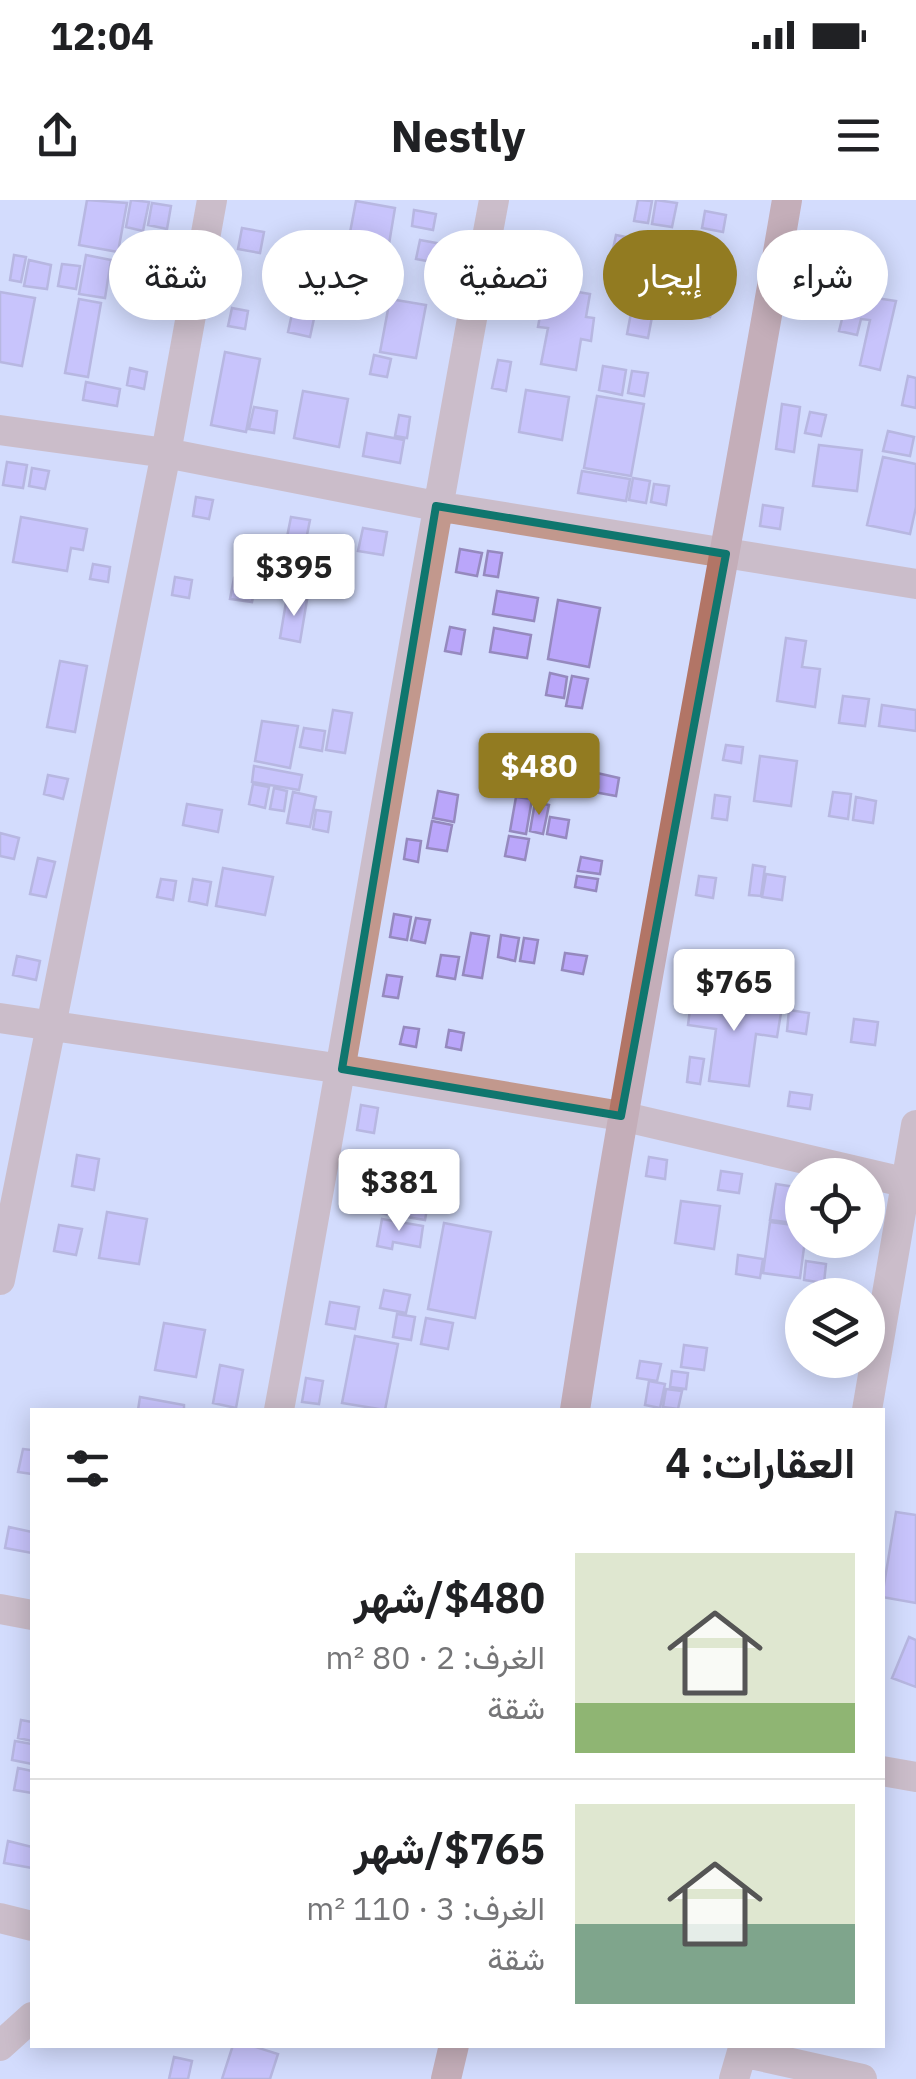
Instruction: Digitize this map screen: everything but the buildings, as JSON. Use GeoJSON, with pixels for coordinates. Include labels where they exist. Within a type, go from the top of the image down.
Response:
{"type":"FeatureCollection","features":[{"type":"Feature","properties":{"kind":"main road"},"geometry":{"type":"LineString","coordinates":[[575,1408],[621,1116],[726,554],[787,200]]}},
{"type":"Feature","properties":{"kind":"main road"},"geometry":{"type":"LineString","coordinates":[[446,2079],[453,2048]]}},
{"type":"Feature","properties":{"kind":"street"},"geometry":{"type":"LineString","coordinates":[[0,1280],[166,453],[212,200]]}},
{"type":"Feature","properties":{"kind":"street"},"geometry":{"type":"LineString","coordinates":[[279,1408],[342,1069],[436,506],[494,200]]}},
{"type":"Feature","properties":{"kind":"street"},"geometry":{"type":"LineString","coordinates":[[0,430],[166,453],[436,506],[916,584]]}},
{"type":"Feature","properties":{"kind":"street"},"geometry":{"type":"LineString","coordinates":[[0,1018],[621,1116],[911,1184]]}},
{"type":"Feature","properties":{"kind":"street"},"geometry":{"type":"LineString","coordinates":[[867,1408],[911,1184],[916,1125]]}},
{"type":"Feature","properties":{"kind":"street"},"geometry":{"type":"LineString","coordinates":[[0,1610],[30,1615]]}},
{"type":"Feature","properties":{"kind":"street"},"geometry":{"type":"LineString","coordinates":[[885,1771],[916,1776]]}},
{"type":"Feature","properties":{"kind":"street"},"geometry":{"type":"LineString","coordinates":[[0,1918],[30,1926]]}},
{"type":"Feature","properties":{"kind":"street"},"geometry":{"type":"LineString","coordinates":[[0,2046],[30,2019]]}},
{"type":"Feature","properties":{"kind":"street"},"geometry":{"type":"LineString","coordinates":[[740,2059],[862,2079]]}},
{"type":"Feature","properties":{"kind":"highlighted area"},"geometry":{"type":"Polygon","coordinates":[[[436,506],[726,554],[621,1116],[342,1069],[436,506]]]}}]}
